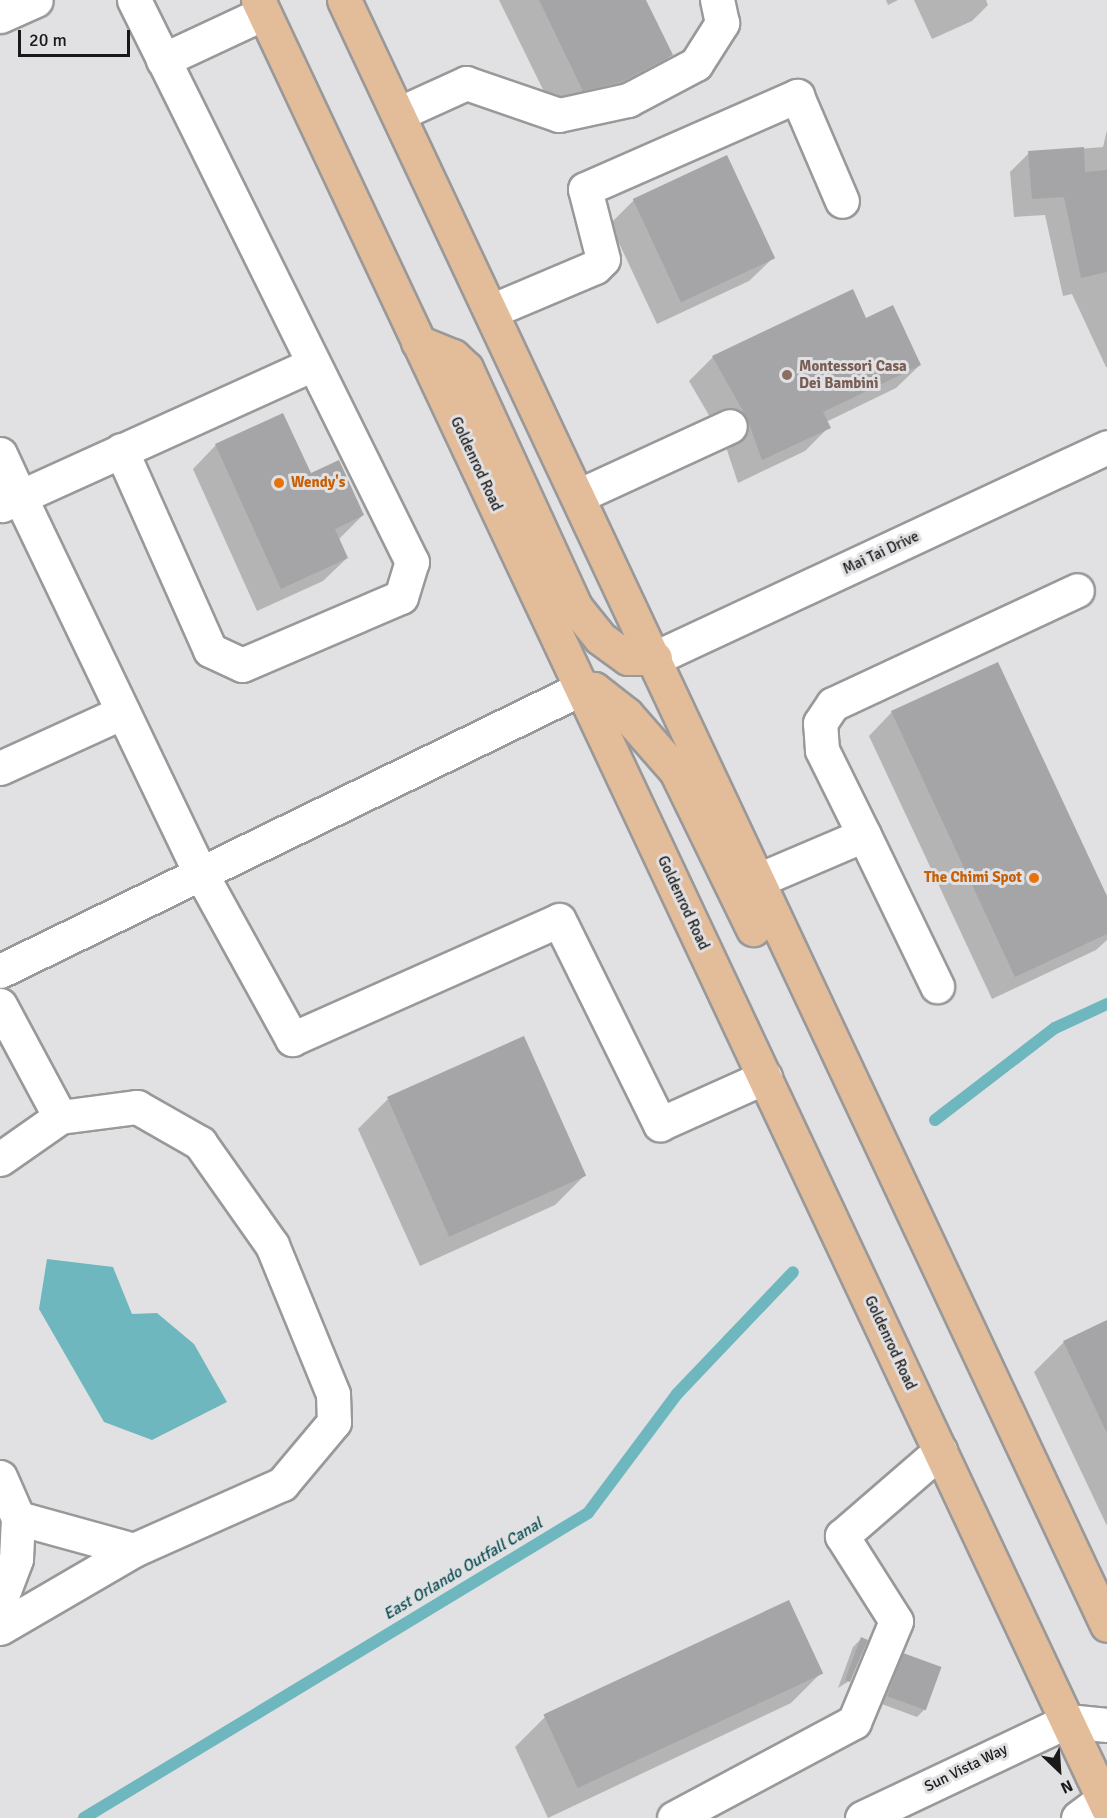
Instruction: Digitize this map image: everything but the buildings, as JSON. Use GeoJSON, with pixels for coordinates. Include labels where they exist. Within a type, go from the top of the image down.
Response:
{"type":"FeatureCollection","features":[{"type":"Feature","properties":{"kind":"main road"},"geometry":{"type":"LineString","coordinates":[[344,0],[655,658],[800,979],[1107,1625]]}},
{"type":"Feature","properties":{"kind":"main road","name":"Goldenrod Road"},"geometry":{"type":"LineString","coordinates":[[261,7],[1066,1720],[1099,1805]]}},
{"type":"Feature","properties":{"kind":"main road"},"geometry":{"type":"LineString","coordinates":[[418,342],[453,356],[466,368],[576,608],[600,638],[628,657],[655,658]]}},
{"type":"Feature","properties":{"kind":"main road"},"geometry":{"type":"LineString","coordinates":[[582,688],[594,689],[626,714],[676,771],[767,959],[778,974],[800,979]]}},
{"type":"Feature","properties":{"kind":"street"},"geometry":{"type":"LineString","coordinates":[[0,16],[36,0]]}},
{"type":"Feature","properties":{"kind":"street"},"geometry":{"type":"LineString","coordinates":[[121,450],[210,650],[242,665],[401,597],[412,562],[134,0]]}},
{"type":"Feature","properties":{"kind":"street"},"geometry":{"type":"LineString","coordinates":[[398,114],[465,83],[559,115],[628,100],[696,64],[722,23],[717,0]]}},
{"type":"Feature","properties":{"kind":"street"},"geometry":{"type":"LineString","coordinates":[[163,60],[261,7]]}},
{"type":"Feature","properties":{"kind":"street"},"geometry":{"type":"LineString","coordinates":[[491,311],[595,267],[603,259],[585,189],[797,96],[842,201]]}},
{"type":"Feature","properties":{"kind":"street"},"geometry":{"type":"LineString","coordinates":[[10,501],[121,450],[316,369]]}},
{"type":"Feature","properties":{"kind":"street"},"geometry":{"type":"LineString","coordinates":[[578,496],[730,426]]}},
{"type":"Feature","properties":{"kind":"street","name":"Mai Tai Drive"},"geometry":{"type":"LineString","coordinates":[[655,658],[1107,447]]}},
{"type":"Feature","properties":{"kind":"street"},"geometry":{"type":"LineString","coordinates":[[0,454],[10,501],[123,712],[200,872],[292,1039],[559,920],[660,1124],[765,1077]]}},
{"type":"Feature","properties":{"kind":"street"},"geometry":{"type":"LineString","coordinates":[[937,986],[822,750],[820,723],[833,704],[1077,590]]}},
{"type":"Feature","properties":{"kind":"street"},"geometry":{"type":"LineString","coordinates":[[0,971],[582,688]]}},
{"type":"Feature","properties":{"kind":"street"},"geometry":{"type":"LineString","coordinates":[[0,768],[123,712]]}},
{"type":"Feature","properties":{"kind":"street"},"geometry":{"type":"LineString","coordinates":[[756,881],[864,835]]}},
{"type":"Feature","properties":{"kind":"street"},"geometry":{"type":"LineString","coordinates":[[0,1005],[60,1117]]}},
{"type":"Feature","properties":{"kind":"street"},"geometry":{"type":"LineString","coordinates":[[0,1159],[60,1117],[138,1107],[200,1143],[272,1245],[333,1394],[334,1422],[282,1484],[134,1550],[0,1628]]}},
{"type":"Feature","properties":{"kind":"street"},"geometry":{"type":"LineString","coordinates":[[674,1818],[854,1722],[896,1621],[842,1536],[940,1450]]}},
{"type":"Feature","properties":{"kind":"street"},"geometry":{"type":"LineString","coordinates":[[0,1477],[18,1518],[16,1559],[0,1601]]}},
{"type":"Feature","properties":{"kind":"street"},"geometry":{"type":"LineString","coordinates":[[18,1518],[134,1550]]}},
{"type":"Feature","properties":{"kind":"street"},"geometry":{"type":"LineString","coordinates":[[1066,1720],[1107,1725]]}},
{"type":"Feature","properties":{"kind":"street","name":"Sun Vista Way"},"geometry":{"type":"LineString","coordinates":[[862,1818],[1066,1720]]}},
{"type":"Feature","properties":{"kind":"water"},"geometry":{"type":"Polygon","coordinates":[[[47,1259],[113,1267],[132,1314],[157,1313],[194,1344],[227,1402],[152,1440],[104,1422],[39,1309],[47,1259]]]}},
{"type":"Feature","properties":{"kind":"waterway","name":"East Orlando Outfall Canal"},"geometry":{"type":"LineString","coordinates":[[935,1120],[1055,1028],[1107,1004]]}},
{"type":"Feature","properties":{"kind":"waterway","name":"East Orlando Outfall Canal"},"geometry":{"type":"LineString","coordinates":[[84,1818],[588,1513],[677,1394],[793,1272]]}},
{"type":"Feature","properties":{"kind":"place","name":"Montessori Casa Dei Bambini"},"geometry":{"type":"Point","coordinates":[787,375]}},
{"type":"Feature","properties":{"kind":"place","name":"Wendy's"},"geometry":{"type":"Point","coordinates":[279,483]}},
{"type":"Feature","properties":{"kind":"place","name":"The Chimi Spot"},"geometry":{"type":"Point","coordinates":[1034,878]}}]}
